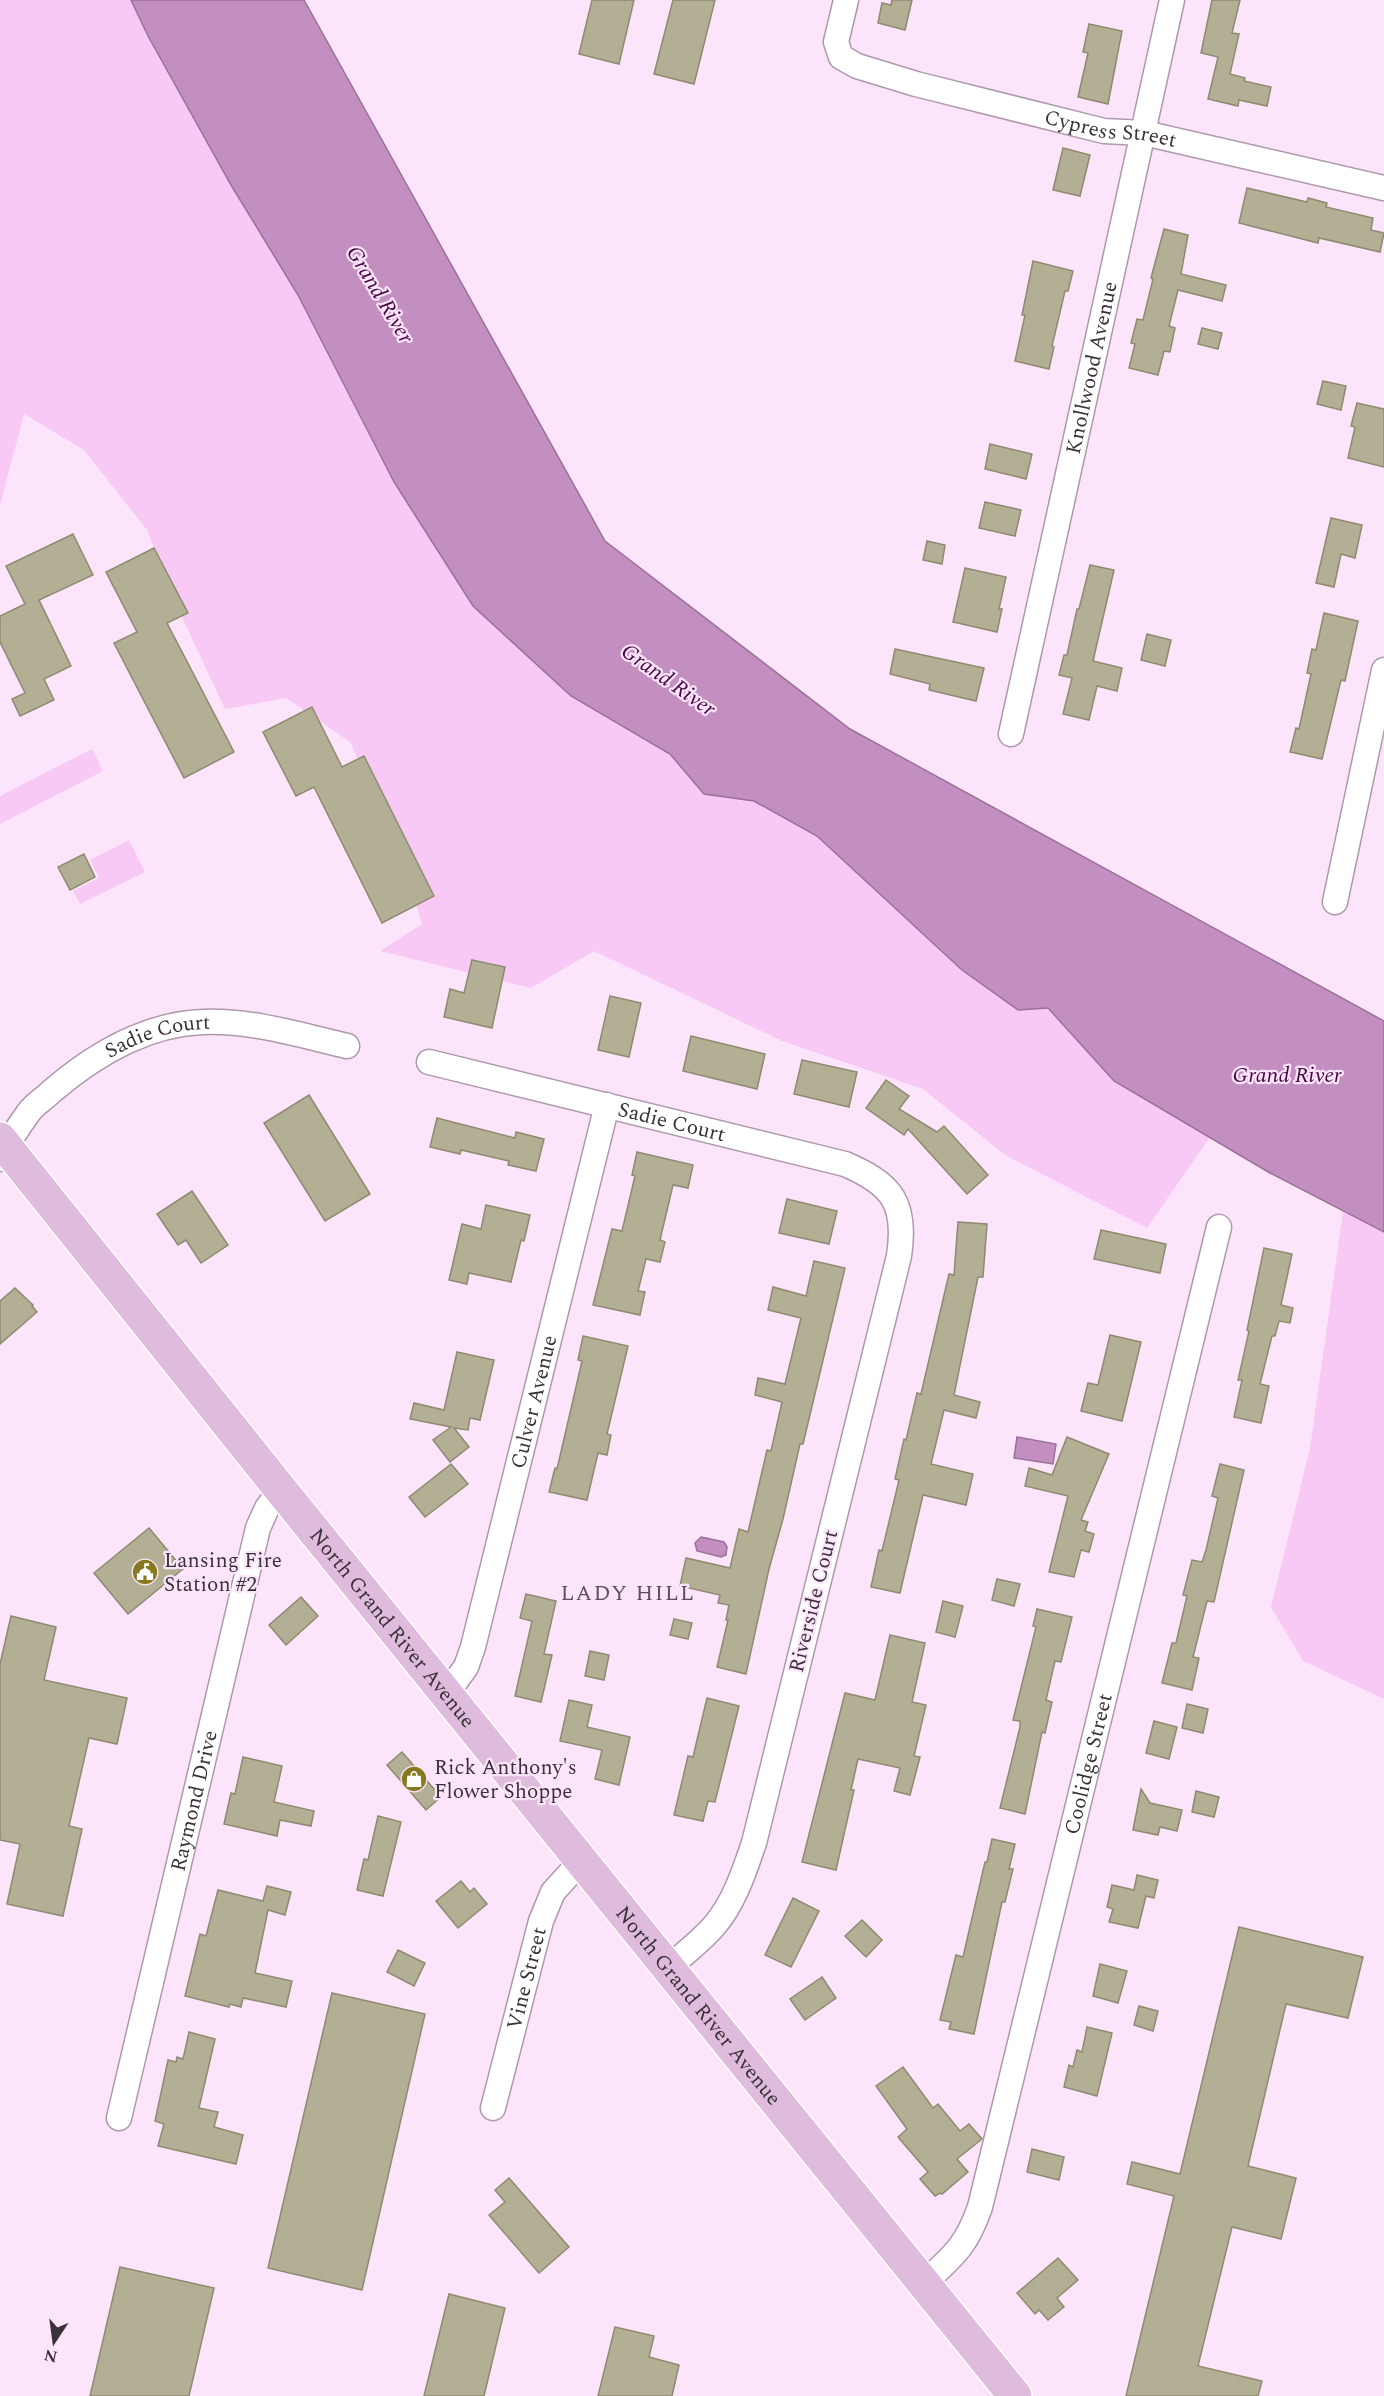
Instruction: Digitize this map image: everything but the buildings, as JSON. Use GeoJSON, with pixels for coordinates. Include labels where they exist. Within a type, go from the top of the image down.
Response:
{"type":"FeatureCollection","features":[{"type":"Feature","properties":{"kind":"main road","name":"North Grand River Avenue"},"geometry":{"type":"LineString","coordinates":[[2,1148],[447,1693],[1015,2396]]}},
{"type":"Feature","properties":{"kind":"street","name":"Cypress Street"},"geometry":{"type":"LineString","coordinates":[[846,0],[836,42],[841,57],[857,66],[916,84],[1104,131],[1144,133],[1384,188]]}},
{"type":"Feature","properties":{"kind":"street","name":"Knollwood Avenue"},"geometry":{"type":"LineString","coordinates":[[1011,734],[1172,0]]}},
{"type":"Feature","properties":{"kind":"street"},"geometry":{"type":"LineString","coordinates":[[1335,902],[1384,670]]}},
{"type":"Feature","properties":{"kind":"street","name":"Sadie Court"},"geometry":{"type":"LineString","coordinates":[[2,1148],[30,1111],[65,1080],[107,1051],[161,1028],[203,1022],[243,1023],[347,1046]]}},
{"type":"Feature","properties":{"kind":"street","name":"Sadie Court"},"geometry":{"type":"LineString","coordinates":[[429,1062],[845,1164],[869,1174],[886,1187],[898,1209]]}},
{"type":"Feature","properties":{"kind":"street","name":"Culver Avenue"},"geometry":{"type":"LineString","coordinates":[[447,1693],[466,1666],[473,1647],[607,1105]]}},
{"type":"Feature","properties":{"kind":"street","name":"Riverside Court"},"geometry":{"type":"LineString","coordinates":[[669,1967],[714,1926],[732,1899],[754,1843],[899,1256],[902,1235],[898,1209]]}},
{"type":"Feature","properties":{"kind":"street","name":"Coolidge Street"},"geometry":{"type":"LineString","coordinates":[[924,2283],[961,2248],[971,2232],[980,2207],[1219,1227]]}},
{"type":"Feature","properties":{"kind":"street","name":"Raymond Drive"},"geometry":{"type":"LineString","coordinates":[[119,2118],[258,1528],[267,1508],[281,1490]]}},
{"type":"Feature","properties":{"kind":"street","name":"Vine Street"},"geometry":{"type":"LineString","coordinates":[[493,2108],[541,1921],[553,1892],[582,1860]]}},
{"type":"Feature","properties":{"kind":"shaded area"},"geometry":{"type":"Polygon","coordinates":[[[0,0],[131,0],[148,36],[231,185],[298,295],[394,482],[473,606],[571,696],[670,754],[704,794],[754,801],[818,836],[962,970],[1018,1009],[1048,1007],[1114,1081],[1210,1137],[1147,1228],[1005,1155],[923,1089],[782,1041],[594,951],[531,988],[380,951],[422,924],[403,860],[350,742],[286,698],[225,709],[172,596],[147,530],[84,450],[24,414],[0,505],[0,0]]]}},
{"type":"Feature","properties":{"kind":"shaded area"},"geometry":{"type":"Polygon","coordinates":[[[92,749],[103,771],[0,824],[0,796],[92,749]]]}},
{"type":"Feature","properties":{"kind":"shaded area"},"geometry":{"type":"Polygon","coordinates":[[[129,840],[145,872],[80,904],[73,891],[99,878],[90,860],[129,840]]]}},
{"type":"Feature","properties":{"kind":"shaded area"},"geometry":{"type":"Polygon","coordinates":[[[1343,1211],[1384,1232],[1384,1699],[1303,1661],[1271,1607],[1310,1448],[1343,1211]]]}},
{"type":"Feature","properties":{"kind":"water","name":"Grand River"},"geometry":{"type":"Polygon","coordinates":[[[131,0],[304,0],[605,541],[850,729],[1384,1021],[1384,1232],[1270,1173],[1114,1081],[1048,1008],[1018,1010],[962,970],[817,836],[754,801],[704,794],[670,754],[571,696],[473,606],[394,482],[298,295],[231,185],[148,36],[131,0]]]}},
{"type":"Feature","properties":{"kind":"water"},"geometry":{"type":"Polygon","coordinates":[[[1017,1437],[1056,1444],[1053,1464],[1014,1458],[1017,1437]]]}},
{"type":"Feature","properties":{"kind":"water"},"geometry":{"type":"Polygon","coordinates":[[[701,1537],[724,1542],[727,1547],[726,1555],[721,1557],[697,1551],[695,1543],[701,1537]]]}},
{"type":"Feature","properties":{"kind":"place","name":"Lansing Fire Station #2"},"geometry":{"type":"Point","coordinates":[145,1572]}},
{"type":"Feature","properties":{"kind":"place","name":"Rick Anthony's Flower Shoppe"},"geometry":{"type":"Point","coordinates":[414,1779]}},
{"type":"Feature","properties":{"kind":"district","name":"LADY HILL"},"geometry":{"type":"Point","coordinates":[628,1592]}}]}
